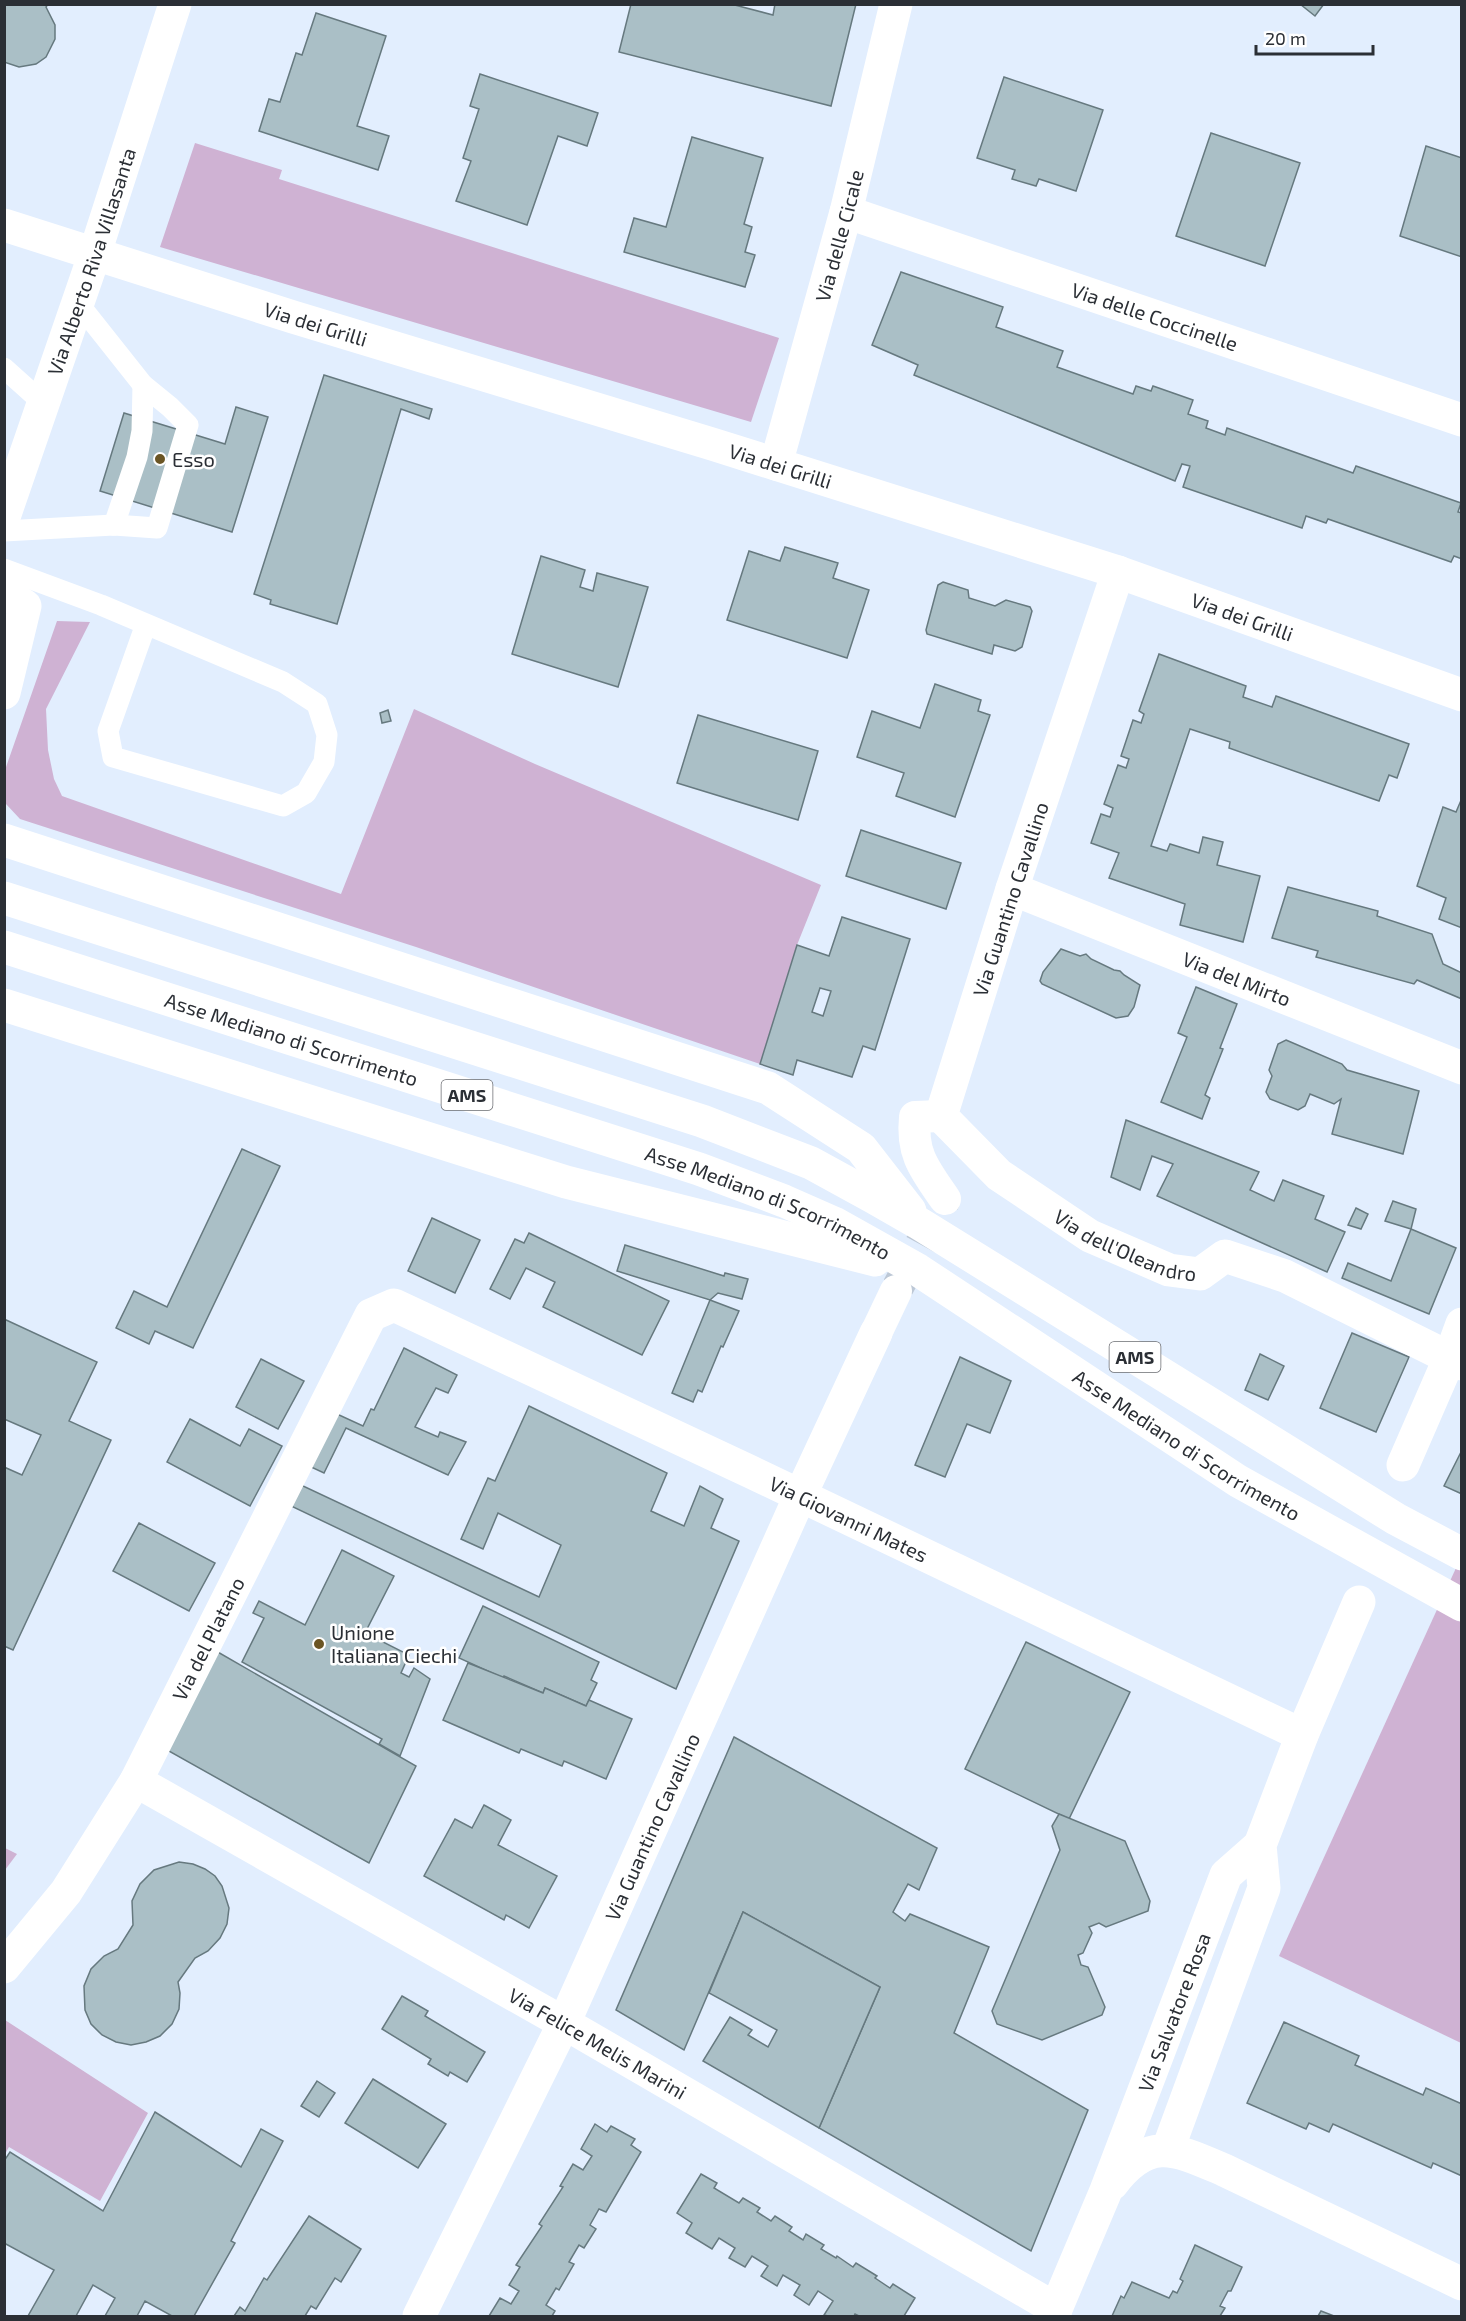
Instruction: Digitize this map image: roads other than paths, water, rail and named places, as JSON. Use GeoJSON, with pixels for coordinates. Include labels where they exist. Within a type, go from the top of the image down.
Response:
{"type":"FeatureCollection","features":[{"type":"Feature","properties":{"kind":"main road","name":"Via Alberto Riva Villasanta"},"geometry":{"type":"LineString","coordinates":[[4,517],[15,467],[43,403],[78,303],[175,4]]}},
{"type":"Feature","properties":{"kind":"main road","name":"Via delle Cicale"},"geometry":{"type":"LineString","coordinates":[[776,464],[846,212],[896,4]]}},
{"type":"Feature","properties":{"kind":"main road","name":"Via delle Coccinelle"},"geometry":{"type":"LineString","coordinates":[[846,212],[1461,420]]}},
{"type":"Feature","properties":{"kind":"main road","name":"Via dei Grilli"},"geometry":{"type":"LineString","coordinates":[[4,225],[293,317],[776,464],[1118,572],[1461,695]]}},
{"type":"Feature","properties":{"kind":"main road","name":"Via Guantino Cavallino"},"geometry":{"type":"LineString","coordinates":[[941,1116],[1012,888],[1118,572]]}},
{"type":"Feature","properties":{"kind":"main road"},"geometry":{"type":"LineString","coordinates":[[4,592],[25,606],[4,693]]}},
{"type":"Feature","properties":{"kind":"main road"},"geometry":{"type":"LineString","coordinates":[[6,839],[768,1088],[861,1148],[921,1224]]}},
{"type":"Feature","properties":{"kind":"main road","name":"Via del Mirto"},"geometry":{"type":"LineString","coordinates":[[1012,888],[1461,1068]]}},
{"type":"Feature","properties":{"kind":"main road","name":"AMS"},"geometry":{"type":"LineString","coordinates":[[4,898],[702,1121],[811,1163],[921,1224],[1396,1520],[1461,1554]]}},
{"type":"Feature","properties":{"kind":"main road","name":"Asse Mediano di Scorrimento"},"geometry":{"type":"LineString","coordinates":[[4,947],[699,1169],[784,1201],[834,1223],[907,1280],[1238,1481],[1461,1605]]}},
{"type":"Feature","properties":{"kind":"main road"},"geometry":{"type":"LineString","coordinates":[[4,1005],[566,1182],[907,1280]]}},
{"type":"Feature","properties":{"kind":"main road","name":"Via dell'Oleandro"},"geometry":{"type":"LineString","coordinates":[[941,1116],[999,1175],[1090,1236],[1169,1270],[1200,1274],[1225,1256],[1286,1276],[1456,1360]]}},
{"type":"Feature","properties":{"kind":"main road","name":"Via Giovanni Mates"},"geometry":{"type":"LineString","coordinates":[[394,1305],[1302,1735]]}},
{"type":"Feature","properties":{"kind":"main road","name":"Via del Platano"},"geometry":{"type":"LineString","coordinates":[[4,1967],[66,1892],[136,1781],[370,1315],[394,1305]]}},
{"type":"Feature","properties":{"kind":"main road"},"geometry":{"type":"LineString","coordinates":[[1403,1465],[1456,1360],[1461,1324]]}},
{"type":"Feature","properties":{"kind":"main road","name":"Via Guantino Cavallino"},"geometry":{"type":"LineString","coordinates":[[419,2316],[564,2023],[800,1496],[876,1333]]}},
{"type":"Feature","properties":{"kind":"main road","name":"Via Salvatore Rosa"},"geometry":{"type":"LineString","coordinates":[[1106,2193],[1125,2166],[1140,2156],[1168,2149],[1264,1888],[1260,1845],[1302,1735],[1359,1602]]}},
{"type":"Feature","properties":{"kind":"main road","name":"Via Felice Melis Marini"},"geometry":{"type":"LineString","coordinates":[[136,1781],[564,2023],[1054,2313]]}},
{"type":"Feature","properties":{"kind":"main road","name":"Via Salvatore Rosa"},"geometry":{"type":"LineString","coordinates":[[1054,2313],[1106,2193],[1226,1875],[1260,1845]]}},
{"type":"Feature","properties":{"kind":"main road"},"geometry":{"type":"LineString","coordinates":[[1168,2149],[1192,2156],[1224,2170],[1461,2284]]}},
{"type":"Feature","properties":{"kind":"street"},"geometry":{"type":"LineString","coordinates":[[941,1116],[915,1117],[913,1136],[922,1166],[945,1199]]}},
{"type":"Feature","properties":{"kind":"street"},"geometry":{"type":"LineString","coordinates":[[876,1333],[907,1280]]}},
{"type":"Feature","properties":{"kind":"lane"},"geometry":{"type":"LineString","coordinates":[[4,531],[114,525],[157,528],[188,425],[143,385],[78,303]]}},
{"type":"Feature","properties":{"kind":"lane"},"geometry":{"type":"LineString","coordinates":[[4,368],[43,403]]}},
{"type":"Feature","properties":{"kind":"lane"},"geometry":{"type":"LineString","coordinates":[[114,525],[137,457],[143,385]]}},
{"type":"Feature","properties":{"kind":"lane"},"geometry":{"type":"LineString","coordinates":[[4,568],[146,624],[283,682],[317,704],[327,735],[324,762],[306,793],[283,806],[113,757],[108,731],[146,624]]}},
{"type":"Feature","properties":{"kind":"tunnel"},"geometry":{"type":"LineString","coordinates":[[898,1287],[945,1199]]}},
{"type":"Feature","properties":{"kind":"place","name":"Esso"},"geometry":{"type":"Point","coordinates":[160,459]}},
{"type":"Feature","properties":{"kind":"place","name":"Unione Italiana Ciechi"},"geometry":{"type":"Point","coordinates":[319,1644]}}]}
